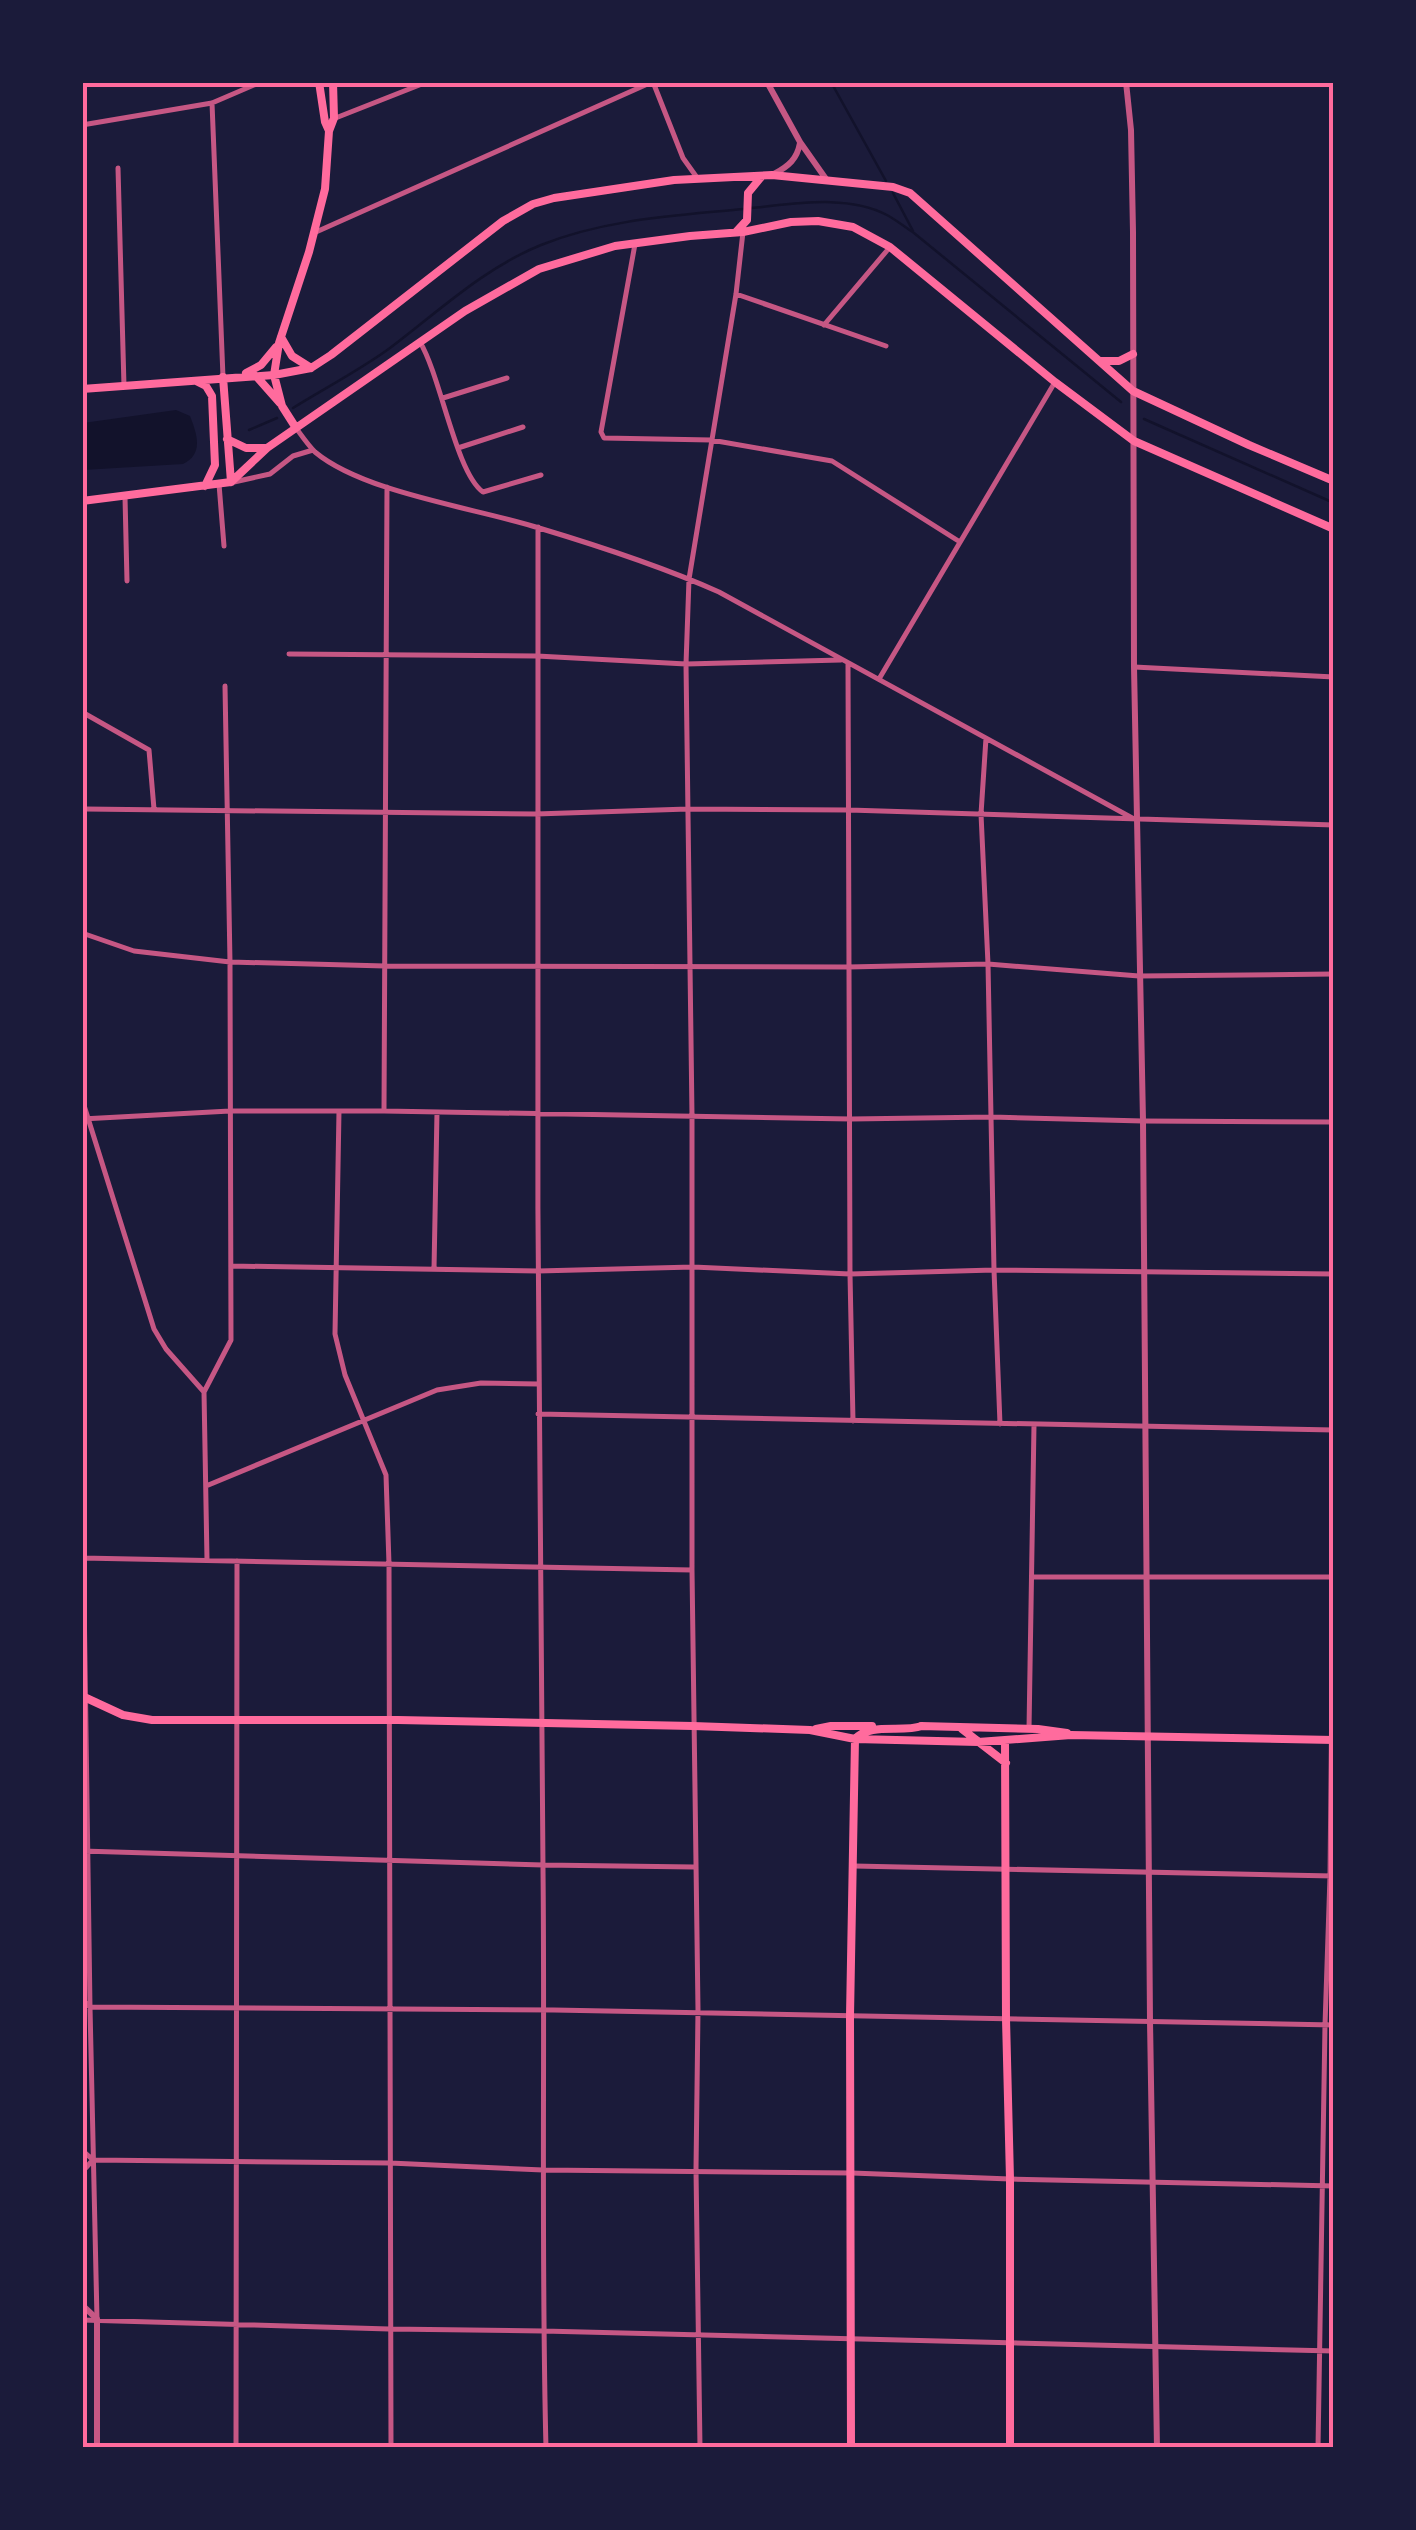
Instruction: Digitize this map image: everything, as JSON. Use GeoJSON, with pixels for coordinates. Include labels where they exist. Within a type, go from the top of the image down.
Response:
{"type":"FeatureCollection","features":[{"type":"Feature","properties":{"kind":"main road"},"geometry":{"type":"LineString","coordinates":[[318,82],[330,124]]}},
{"type":"Feature","properties":{"kind":"main road"},"geometry":{"type":"LineString","coordinates":[[282,406],[274,374],[280,340],[325,188],[334,82]]}},
{"type":"Feature","properties":{"kind":"main road"},"geometry":{"type":"LineString","coordinates":[[82,389],[311,368],[456,256],[533,204],[677,174],[698,179],[767,176],[826,180],[893,187],[910,194],[1134,391],[1334,481]]}},
{"type":"Feature","properties":{"kind":"main road"},"geometry":{"type":"LineString","coordinates":[[748,194],[767,176]]}},
{"type":"Feature","properties":{"kind":"main road"},"geometry":{"type":"LineString","coordinates":[[736,177],[748,194],[747,218],[740,232]]}},
{"type":"Feature","properties":{"kind":"main road"},"geometry":{"type":"LineString","coordinates":[[747,218],[758,228]]}},
{"type":"Feature","properties":{"kind":"main road"},"geometry":{"type":"LineString","coordinates":[[82,501],[231,482],[266,448],[465,311],[539,269],[595,251],[635,244],[818,221],[866,232],[890,246],[1055,382],[1134,441],[1334,529]]}},
{"type":"Feature","properties":{"kind":"main road"},"geometry":{"type":"LineString","coordinates":[[280,340],[292,356],[311,368]]}},
{"type":"Feature","properties":{"kind":"main road"},"geometry":{"type":"LineString","coordinates":[[241,376],[261,365],[280,340]]}},
{"type":"Feature","properties":{"kind":"main road"},"geometry":{"type":"LineString","coordinates":[[1100,361],[1119,362],[1134,354]]}},
{"type":"Feature","properties":{"kind":"main road"},"geometry":{"type":"LineString","coordinates":[[255,374],[296,428]]}},
{"type":"Feature","properties":{"kind":"main road"},"geometry":{"type":"LineString","coordinates":[[223,377],[231,482]]}},
{"type":"Feature","properties":{"kind":"main road"},"geometry":{"type":"LineString","coordinates":[[195,380],[206,386],[212,396],[215,465],[205,486]]}},
{"type":"Feature","properties":{"kind":"main road"},"geometry":{"type":"LineString","coordinates":[[227,439],[246,448],[266,448]]}},
{"type":"Feature","properties":{"kind":"main road"},"geometry":{"type":"LineString","coordinates":[[84,1697],[138,1718],[693,1726],[810,1730],[855,1739],[978,1742],[1071,1735],[1332,1740]]}},
{"type":"Feature","properties":{"kind":"main road"},"geometry":{"type":"LineString","coordinates":[[810,1730],[830,1726],[922,1726],[1029,1729],[1071,1735]]}},
{"type":"Feature","properties":{"kind":"main road"},"geometry":{"type":"LineString","coordinates":[[855,1739],[866,1731],[922,1726]]}},
{"type":"Feature","properties":{"kind":"main road"},"geometry":{"type":"LineString","coordinates":[[960,1728],[1006,1763]]}},
{"type":"Feature","properties":{"kind":"main road"},"geometry":{"type":"LineString","coordinates":[[1016,1739],[1029,1729]]}},
{"type":"Feature","properties":{"kind":"main road"},"geometry":{"type":"LineString","coordinates":[[851,2448],[850,2016],[855,1739]]}},
{"type":"Feature","properties":{"kind":"main road"},"geometry":{"type":"LineString","coordinates":[[1005,1740],[1010,2448]]}},
{"type":"Feature","properties":{"kind":"street"},"geometry":{"type":"LineString","coordinates":[[82,125],[212,103],[261,82]]}},
{"type":"Feature","properties":{"kind":"street"},"geometry":{"type":"LineString","coordinates":[[330,124],[427,82]]}},
{"type":"Feature","properties":{"kind":"street"},"geometry":{"type":"LineString","coordinates":[[314,233],[652,82],[683,158],[698,179]]}},
{"type":"Feature","properties":{"kind":"street"},"geometry":{"type":"LineString","coordinates":[[766,82],[826,180]]}},
{"type":"Feature","properties":{"kind":"street"},"geometry":{"type":"LineString","coordinates":[[1126,82],[1131,130],[1134,354],[1134,667],[1143,1121],[1156,2448]]}},
{"type":"Feature","properties":{"kind":"street"},"geometry":{"type":"LineString","coordinates":[[212,103],[223,377]]}},
{"type":"Feature","properties":{"kind":"street"},"geometry":{"type":"LineString","coordinates":[[767,176],[792,162],[800,142]]}},
{"type":"Feature","properties":{"kind":"street"},"geometry":{"type":"LineString","coordinates":[[677,174],[683,158]]}},
{"type":"Feature","properties":{"kind":"street"},"geometry":{"type":"LineString","coordinates":[[118,168],[124,386]]}},
{"type":"Feature","properties":{"kind":"street"},"geometry":{"type":"LineString","coordinates":[[700,2448],[686,664],[690,579],[736,294],[740,232]]}},
{"type":"Feature","properties":{"kind":"street"},"geometry":{"type":"LineString","coordinates":[[635,244],[604,438],[711,440],[832,461],[960,542]]}},
{"type":"Feature","properties":{"kind":"street"},"geometry":{"type":"LineString","coordinates":[[824,325],[890,246]]}},
{"type":"Feature","properties":{"kind":"street"},"geometry":{"type":"LineString","coordinates":[[736,294],[886,346]]}},
{"type":"Feature","properties":{"kind":"street"},"geometry":{"type":"LineString","coordinates":[[420,342],[472,483],[483,492],[542,475]]}},
{"type":"Feature","properties":{"kind":"street"},"geometry":{"type":"LineString","coordinates":[[443,398],[507,378]]}},
{"type":"Feature","properties":{"kind":"street"},"geometry":{"type":"LineString","coordinates":[[879,679],[1055,382]]}},
{"type":"Feature","properties":{"kind":"street"},"geometry":{"type":"LineString","coordinates":[[458,448],[523,426]]}},
{"type":"Feature","properties":{"kind":"street"},"geometry":{"type":"LineString","coordinates":[[296,428],[313,450],[338,468],[387,487],[538,528],[719,592],[1136,820]]}},
{"type":"Feature","properties":{"kind":"street"},"geometry":{"type":"LineString","coordinates":[[231,482],[270,474],[294,456],[313,450]]}},
{"type":"Feature","properties":{"kind":"street"},"geometry":{"type":"LineString","coordinates":[[220,484],[224,546]]}},
{"type":"Feature","properties":{"kind":"street"},"geometry":{"type":"LineString","coordinates":[[384,1111],[387,487]]}},
{"type":"Feature","properties":{"kind":"street"},"geometry":{"type":"LineString","coordinates":[[125,496],[128,581]]}},
{"type":"Feature","properties":{"kind":"street"},"geometry":{"type":"LineString","coordinates":[[538,528],[538,1414],[546,2448]]}},
{"type":"Feature","properties":{"kind":"street"},"geometry":{"type":"LineString","coordinates":[[289,654],[537,656],[686,664],[845,661]]}},
{"type":"Feature","properties":{"kind":"street"},"geometry":{"type":"LineString","coordinates":[[845,661],[853,1421]]}},
{"type":"Feature","properties":{"kind":"street"},"geometry":{"type":"LineString","coordinates":[[1134,667],[1334,677]]}},
{"type":"Feature","properties":{"kind":"street"},"geometry":{"type":"LineString","coordinates":[[207,1560],[204,1392],[231,1340],[225,686]]}},
{"type":"Feature","properties":{"kind":"street"},"geometry":{"type":"LineString","coordinates":[[82,712],[149,750],[154,809]]}},
{"type":"Feature","properties":{"kind":"street"},"geometry":{"type":"LineString","coordinates":[[986,738],[981,814],[1000,1424]]}},
{"type":"Feature","properties":{"kind":"street"},"geometry":{"type":"LineString","coordinates":[[85,809],[536,814],[688,809],[849,810],[1334,826]]}},
{"type":"Feature","properties":{"kind":"street"},"geometry":{"type":"LineString","coordinates":[[82,933],[134,952],[230,962],[385,966],[988,964],[1139,976],[1334,974]]}},
{"type":"Feature","properties":{"kind":"street"},"geometry":{"type":"LineString","coordinates":[[82,1099],[154,1328],[166,1349],[204,1392]]}},
{"type":"Feature","properties":{"kind":"street"},"geometry":{"type":"LineString","coordinates":[[85,1118],[230,1111],[384,1111],[1334,1122]]}},
{"type":"Feature","properties":{"kind":"street"},"geometry":{"type":"LineString","coordinates":[[339,1111],[335,1334],[345,1375],[386,1475],[391,2448]]}},
{"type":"Feature","properties":{"kind":"street"},"geometry":{"type":"LineString","coordinates":[[434,1269],[437,1112]]}},
{"type":"Feature","properties":{"kind":"street"},"geometry":{"type":"LineString","coordinates":[[231,1266],[538,1271],[693,1267],[850,1274],[994,1270],[1334,1274]]}},
{"type":"Feature","properties":{"kind":"street"},"geometry":{"type":"LineString","coordinates":[[206,1486],[437,1390],[481,1383],[538,1384]]}},
{"type":"Feature","properties":{"kind":"street"},"geometry":{"type":"LineString","coordinates":[[538,1414],[1334,1430]]}},
{"type":"Feature","properties":{"kind":"street"},"geometry":{"type":"LineString","coordinates":[[1029,1729],[1034,1426]]}},
{"type":"Feature","properties":{"kind":"street"},"geometry":{"type":"LineString","coordinates":[[82,1456],[97,2448]]}},
{"type":"Feature","properties":{"kind":"street"},"geometry":{"type":"LineString","coordinates":[[1318,2448],[1325,2025],[1332,1876],[1334,1486]]}},
{"type":"Feature","properties":{"kind":"street"},"geometry":{"type":"LineString","coordinates":[[83,1558],[692,1570]]}},
{"type":"Feature","properties":{"kind":"street"},"geometry":{"type":"LineString","coordinates":[[236,2448],[237,1561]]}},
{"type":"Feature","properties":{"kind":"street"},"geometry":{"type":"LineString","coordinates":[[1031,1577],[1333,1577]]}},
{"type":"Feature","properties":{"kind":"street"},"geometry":{"type":"LineString","coordinates":[[86,1852],[694,1867]]}},
{"type":"Feature","properties":{"kind":"street"},"geometry":{"type":"LineString","coordinates":[[854,1866],[1332,1876]]}},
{"type":"Feature","properties":{"kind":"street"},"geometry":{"type":"LineString","coordinates":[[82,2000],[90,2007],[544,2010],[1334,2025]]}},
{"type":"Feature","properties":{"kind":"street"},"geometry":{"type":"LineString","coordinates":[[82,2150],[93,2160],[390,2163],[543,2170],[852,2173],[1334,2186]]}},
{"type":"Feature","properties":{"kind":"street"},"geometry":{"type":"LineString","coordinates":[[82,2172],[93,2160]]}},
{"type":"Feature","properties":{"kind":"street"},"geometry":{"type":"LineString","coordinates":[[82,2305],[97,2319]]}},
{"type":"Feature","properties":{"kind":"street"},"geometry":{"type":"LineString","coordinates":[[82,2320],[1334,2351]]}},
{"type":"Feature","properties":{"kind":"shaded area"},"geometry":{"type":"Polygon","coordinates":[[[176,410],[190,416],[195,430],[196,449],[190,460],[183,464],[83,470],[83,423],[176,410]]]}},
{"type":"Feature","properties":{"kind":"waterway"},"geometry":{"type":"LineString","coordinates":[[831,82],[886,181]]}},
{"type":"Feature","properties":{"kind":"waterway"},"geometry":{"type":"LineString","coordinates":[[893,193],[913,231]]}},
{"type":"Feature","properties":{"kind":"waterway"},"geometry":{"type":"LineString","coordinates":[[751,208],[838,203],[855,204],[887,215],[1121,402]]}},
{"type":"Feature","properties":{"kind":"waterway"},"geometry":{"type":"LineString","coordinates":[[293,408],[379,356],[481,278],[541,245],[615,224],[743,209]]}},
{"type":"Feature","properties":{"kind":"waterway"},"geometry":{"type":"LineString","coordinates":[[249,430],[277,418]]}},
{"type":"Feature","properties":{"kind":"waterway"},"geometry":{"type":"LineString","coordinates":[[1144,419],[1334,503]]}}]}
